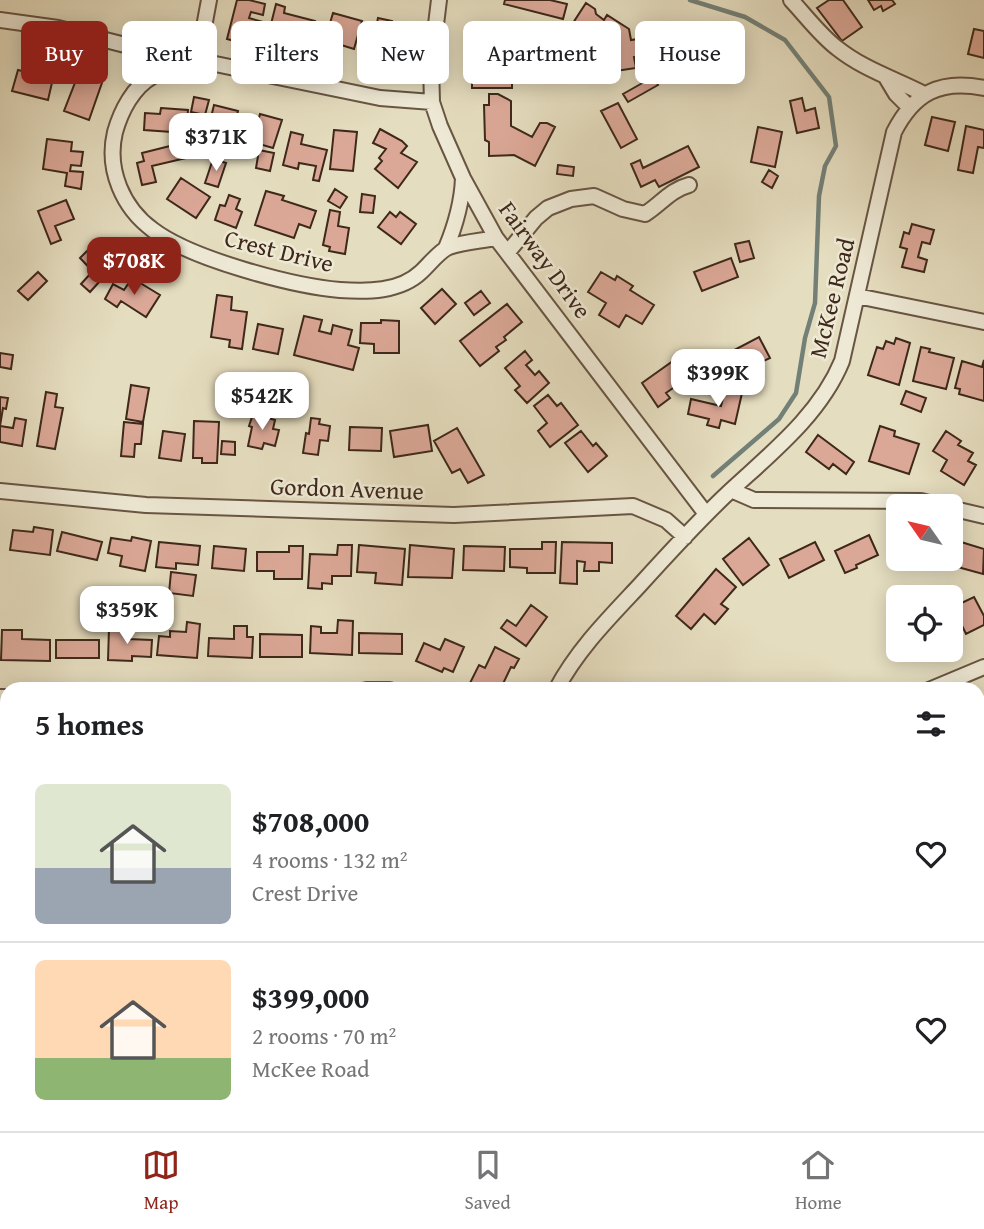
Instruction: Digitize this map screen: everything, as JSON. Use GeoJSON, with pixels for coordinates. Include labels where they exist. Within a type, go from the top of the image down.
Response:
{"type":"FeatureCollection","features":[{"type":"Feature","properties":{"kind":"street"},"geometry":{"type":"LineString","coordinates":[[205,21],[209,0]]}},
{"type":"Feature","properties":{"kind":"street","name":"Fairway Drive"},"geometry":{"type":"LineString","coordinates":[[439,0],[431,65],[432,102],[463,178],[496,238],[706,514]]}},
{"type":"Feature","properties":{"kind":"street"},"geometry":{"type":"LineString","coordinates":[[791,0],[836,48],[887,79],[902,82],[924,94]]}},
{"type":"Feature","properties":{"kind":"street"},"geometry":{"type":"LineString","coordinates":[[0,20],[58,28],[122,44]]}},
{"type":"Feature","properties":{"kind":"street"},"geometry":{"type":"LineString","coordinates":[[217,63],[380,98],[432,102]]}},
{"type":"Feature","properties":{"kind":"street"},"geometry":{"type":"LineString","coordinates":[[887,79],[896,94],[909,107]]}},
{"type":"Feature","properties":{"kind":"street","name":"Crest Drive"},"geometry":{"type":"LineString","coordinates":[[144,84],[119,116],[114,139],[112,161],[125,200],[136,215],[155,232],[189,250],[243,269],[307,286],[341,290],[374,291],[398,286],[416,276],[446,248],[456,225],[463,178]]}},
{"type":"Feature","properties":{"kind":"street","name":"McKee Road"},"geometry":{"type":"LineString","coordinates":[[561,682],[587,643],[706,514],[759,466],[819,403],[834,382],[842,361],[894,132],[909,107],[924,94],[952,85],[984,88]]}},
{"type":"Feature","properties":{"kind":"street"},"geometry":{"type":"LineString","coordinates":[[508,252],[536,218],[548,208],[571,199],[594,196],[623,209],[645,214],[672,192],[689,185]]}},
{"type":"Feature","properties":{"kind":"street"},"geometry":{"type":"LineString","coordinates":[[446,248],[496,238]]}},
{"type":"Feature","properties":{"kind":"street"},"geometry":{"type":"LineString","coordinates":[[857,296],[984,321]]}},
{"type":"Feature","properties":{"kind":"street"},"geometry":{"type":"LineString","coordinates":[[732,490],[754,500],[886,501]]}},
{"type":"Feature","properties":{"kind":"street","name":"Gordon Avenue"},"geometry":{"type":"LineString","coordinates":[[0,491],[146,505],[454,515],[634,506],[666,520],[685,537]]}},
{"type":"Feature","properties":{"kind":"street"},"geometry":{"type":"LineString","coordinates":[[963,511],[984,516]]}},
{"type":"Feature","properties":{"kind":"street"},"geometry":{"type":"LineString","coordinates":[[948,682],[984,667]]}},
{"type":"Feature","properties":{"kind":"building"},"geometry":{"type":"Polygon","coordinates":[[[237,0],[265,4],[263,15],[251,12],[249,18],[260,21],[232,21],[237,0]]]}},
{"type":"Feature","properties":{"kind":"building"},"geometry":{"type":"Polygon","coordinates":[[[505,0],[550,0],[567,4],[563,19],[504,4],[505,0]]]}},
{"type":"Feature","properties":{"kind":"building"},"geometry":{"type":"Polygon","coordinates":[[[829,0],[843,0],[862,27],[842,41],[817,8],[829,0]]]}},
{"type":"Feature","properties":{"kind":"building"},"geometry":{"type":"Polygon","coordinates":[[[868,0],[892,0],[895,4],[883,11],[881,6],[874,10],[868,0]]]}},
{"type":"Feature","properties":{"kind":"building"},"geometry":{"type":"Polygon","coordinates":[[[586,3],[604,20],[607,15],[616,21],[574,21],[586,3]]]}},
{"type":"Feature","properties":{"kind":"building"},"geometry":{"type":"Polygon","coordinates":[[[276,4],[285,7],[284,13],[315,21],[272,21],[276,4]]]}},
{"type":"Feature","properties":{"kind":"building"},"geometry":{"type":"Polygon","coordinates":[[[333,13],[362,21],[357,21],[354,49],[343,46],[343,21],[331,21],[333,13]]]}},
{"type":"Feature","properties":{"kind":"building"},"geometry":{"type":"Polygon","coordinates":[[[231,23],[231,40],[227,39],[231,23]]]}},
{"type":"Feature","properties":{"kind":"building"},"geometry":{"type":"Polygon","coordinates":[[[621,24],[629,29],[631,40],[635,39],[635,68],[621,70],[621,24]]]}},
{"type":"Feature","properties":{"kind":"building"},"geometry":{"type":"Polygon","coordinates":[[[974,29],[984,31],[984,58],[968,54],[974,29]]]}},
{"type":"Feature","properties":{"kind":"building"},"geometry":{"type":"Polygon","coordinates":[[[18,70],[21,71],[21,84],[52,84],[48,100],[12,91],[18,70]]]}},
{"type":"Feature","properties":{"kind":"building"},"geometry":{"type":"Polygon","coordinates":[[[74,84],[102,84],[89,120],[64,111],[74,84]]]}},
{"type":"Feature","properties":{"kind":"building"},"geometry":{"type":"Polygon","coordinates":[[[472,84],[512,84],[512,88],[472,88],[472,84]]]}},
{"type":"Feature","properties":{"kind":"building"},"geometry":{"type":"Polygon","coordinates":[[[641,84],[658,85],[628,102],[623,94],[641,84]]]}},
{"type":"Feature","properties":{"kind":"building"},"geometry":{"type":"Polygon","coordinates":[[[489,94],[498,94],[511,101],[511,126],[532,137],[540,123],[555,127],[535,166],[514,155],[489,156],[489,142],[485,140],[484,105],[489,105],[489,94]]]}},
{"type":"Feature","properties":{"kind":"building"},"geometry":{"type":"Polygon","coordinates":[[[194,97],[209,100],[205,115],[191,112],[194,97]]]}},
{"type":"Feature","properties":{"kind":"building"},"geometry":{"type":"Polygon","coordinates":[[[802,98],[805,111],[815,108],[819,128],[797,133],[790,101],[802,98]]]}},
{"type":"Feature","properties":{"kind":"building"},"geometry":{"type":"Polygon","coordinates":[[[618,103],[637,139],[621,148],[601,111],[618,103]]]}},
{"type":"Feature","properties":{"kind":"building"},"geometry":{"type":"Polygon","coordinates":[[[214,105],[238,111],[232,136],[208,130],[214,105]]]}},
{"type":"Feature","properties":{"kind":"building"},"geometry":{"type":"Polygon","coordinates":[[[161,108],[188,110],[186,133],[144,130],[145,113],[160,114],[161,108]]]}},
{"type":"Feature","properties":{"kind":"building"},"geometry":{"type":"Polygon","coordinates":[[[260,114],[282,120],[273,148],[252,142],[260,114]]]}},
{"type":"Feature","properties":{"kind":"building"},"geometry":{"type":"Polygon","coordinates":[[[932,117],[955,122],[948,151],[925,145],[932,117]]]}},
{"type":"Feature","properties":{"kind":"building"},"geometry":{"type":"Polygon","coordinates":[[[966,126],[984,130],[984,148],[978,147],[973,173],[958,170],[966,126]]]}},
{"type":"Feature","properties":{"kind":"building"},"geometry":{"type":"Polygon","coordinates":[[[758,127],[782,132],[775,167],[751,162],[758,127]]]}},
{"type":"Feature","properties":{"kind":"building"},"geometry":{"type":"Polygon","coordinates":[[[380,129],[402,141],[407,146],[401,153],[417,162],[398,188],[375,169],[382,161],[379,158],[386,149],[373,143],[380,129]]]}},
{"type":"Feature","properties":{"kind":"building"},"geometry":{"type":"Polygon","coordinates":[[[334,130],[357,132],[353,171],[330,169],[334,130]]]}},
{"type":"Feature","properties":{"kind":"building"},"geometry":{"type":"Polygon","coordinates":[[[291,132],[303,135],[301,144],[327,150],[319,181],[313,180],[316,166],[299,163],[298,169],[283,165],[291,132]]]}},
{"type":"Feature","properties":{"kind":"building"},"geometry":{"type":"Polygon","coordinates":[[[47,139],[72,142],[71,151],[83,152],[81,166],[71,165],[70,171],[83,172],[81,189],[65,186],[67,173],[43,169],[47,139]]]}},
{"type":"Feature","properties":{"kind":"building"},"geometry":{"type":"Polygon","coordinates":[[[182,143],[186,158],[152,166],[156,182],[142,185],[137,163],[144,161],[142,153],[182,143]]]}},
{"type":"Feature","properties":{"kind":"building"},"geometry":{"type":"Polygon","coordinates":[[[688,146],[699,167],[659,187],[655,180],[641,187],[631,164],[640,160],[643,168],[688,146]]]}},
{"type":"Feature","properties":{"kind":"building"},"geometry":{"type":"Polygon","coordinates":[[[259,150],[274,153],[270,171],[256,168],[259,150]]]}},
{"type":"Feature","properties":{"kind":"building"},"geometry":{"type":"Polygon","coordinates":[[[213,159],[226,163],[218,187],[205,183],[213,159]]]}},
{"type":"Feature","properties":{"kind":"building"},"geometry":{"type":"Polygon","coordinates":[[[558,165],[574,167],[573,176],[557,174],[558,165]]]}},
{"type":"Feature","properties":{"kind":"building"},"geometry":{"type":"Polygon","coordinates":[[[769,170],[778,176],[772,188],[762,182],[769,170]]]}},
{"type":"Feature","properties":{"kind":"building"},"geometry":{"type":"Polygon","coordinates":[[[181,178],[210,197],[196,218],[167,199],[181,178]]]}},
{"type":"Feature","properties":{"kind":"building"},"geometry":{"type":"Polygon","coordinates":[[[335,189],[347,197],[340,208],[328,201],[335,189]]]}},
{"type":"Feature","properties":{"kind":"building"},"geometry":{"type":"Polygon","coordinates":[[[266,191],[284,196],[282,200],[316,211],[310,228],[299,224],[294,238],[255,225],[266,191]]]}},
{"type":"Feature","properties":{"kind":"building"},"geometry":{"type":"Polygon","coordinates":[[[362,194],[375,196],[373,213],[360,212],[362,194]]]}},
{"type":"Feature","properties":{"kind":"building"},"geometry":{"type":"Polygon","coordinates":[[[229,195],[240,199],[236,209],[242,212],[236,228],[215,220],[220,205],[225,206],[229,195]]]}},
{"type":"Feature","properties":{"kind":"building"},"geometry":{"type":"Polygon","coordinates":[[[66,200],[74,219],[55,226],[61,240],[51,244],[38,211],[66,200]]]}},
{"type":"Feature","properties":{"kind":"building"},"geometry":{"type":"Polygon","coordinates":[[[330,210],[340,212],[338,226],[349,228],[345,254],[329,251],[330,247],[323,245],[330,210]]]}},
{"type":"Feature","properties":{"kind":"building"},"geometry":{"type":"Polygon","coordinates":[[[390,212],[396,217],[400,212],[416,224],[401,244],[378,227],[390,212]]]}},
{"type":"Feature","properties":{"kind":"building"},"geometry":{"type":"Polygon","coordinates":[[[912,224],[934,230],[930,244],[922,242],[918,257],[927,260],[924,272],[902,267],[907,249],[900,247],[904,232],[909,234],[912,224]]]}},
{"type":"Feature","properties":{"kind":"building"},"geometry":{"type":"Polygon","coordinates":[[[749,241],[754,258],[740,262],[735,244],[749,241]]]}},
{"type":"Feature","properties":{"kind":"building"},"geometry":{"type":"Polygon","coordinates":[[[96,242],[116,264],[100,279],[80,258],[96,242]]]}},
{"type":"Feature","properties":{"kind":"building"},"geometry":{"type":"Polygon","coordinates":[[[731,258],[738,277],[702,291],[694,272],[731,258]]]}},
{"type":"Feature","properties":{"kind":"building"},"geometry":{"type":"Polygon","coordinates":[[[38,272],[47,281],[28,300],[18,291],[38,272]]]}},
{"type":"Feature","properties":{"kind":"building"},"geometry":{"type":"Polygon","coordinates":[[[601,272],[615,280],[617,276],[633,286],[630,290],[654,305],[642,324],[626,315],[619,327],[599,315],[606,303],[588,292],[601,272]]]}},
{"type":"Feature","properties":{"kind":"building"},"geometry":{"type":"Polygon","coordinates":[[[91,273],[100,281],[90,292],[81,284],[91,273]]]}},
{"type":"Feature","properties":{"kind":"building"},"geometry":{"type":"Polygon","coordinates":[[[132,278],[160,295],[146,317],[121,301],[117,307],[105,299],[113,284],[124,290],[132,278]]]}},
{"type":"Feature","properties":{"kind":"building"},"geometry":{"type":"Polygon","coordinates":[[[442,289],[456,304],[435,324],[421,308],[442,289]]]}},
{"type":"Feature","properties":{"kind":"building"},"geometry":{"type":"Polygon","coordinates":[[[481,291],[490,303],[474,315],[465,303],[481,291]]]}},
{"type":"Feature","properties":{"kind":"building"},"geometry":{"type":"Polygon","coordinates":[[[217,295],[232,297],[231,310],[247,312],[242,349],[229,347],[230,340],[211,337],[217,295]]]}},
{"type":"Feature","properties":{"kind":"building"},"geometry":{"type":"Polygon","coordinates":[[[507,304],[522,322],[496,347],[499,351],[480,366],[460,341],[507,304]]]}},
{"type":"Feature","properties":{"kind":"building"},"geometry":{"type":"Polygon","coordinates":[[[304,316],[322,320],[319,331],[331,334],[333,325],[352,330],[348,345],[359,348],[353,370],[294,355],[304,316]]]}},
{"type":"Feature","properties":{"kind":"building"},"geometry":{"type":"Polygon","coordinates":[[[381,320],[399,321],[399,353],[374,353],[374,344],[360,343],[361,323],[381,323],[381,320]]]}},
{"type":"Feature","properties":{"kind":"building"},"geometry":{"type":"Polygon","coordinates":[[[258,324],[283,329],[278,354],[253,349],[258,324]]]}},
{"type":"Feature","properties":{"kind":"building"},"geometry":{"type":"Polygon","coordinates":[[[759,337],[770,358],[755,365],[759,371],[735,384],[721,357],[759,337]]]}},
{"type":"Feature","properties":{"kind":"building"},"geometry":{"type":"Polygon","coordinates":[[[896,338],[910,343],[899,385],[868,375],[877,347],[883,349],[886,341],[894,344],[896,338]]]}},
{"type":"Feature","properties":{"kind":"building"},"geometry":{"type":"Polygon","coordinates":[[[921,347],[930,349],[929,352],[954,358],[946,389],[913,381],[921,347]]]}},
{"type":"Feature","properties":{"kind":"building"},"geometry":{"type":"Polygon","coordinates":[[[525,351],[532,360],[526,365],[535,375],[539,371],[549,383],[527,403],[515,390],[520,386],[505,368],[525,351]]]}},
{"type":"Feature","properties":{"kind":"building"},"geometry":{"type":"Polygon","coordinates":[[[0,353],[13,355],[11,369],[0,367],[0,353]]]}},
{"type":"Feature","properties":{"kind":"building"},"geometry":{"type":"Polygon","coordinates":[[[984,360],[984,401],[959,394],[960,389],[955,388],[962,361],[982,367],[984,360]]]}},
{"type":"Feature","properties":{"kind":"building"},"geometry":{"type":"Polygon","coordinates":[[[673,361],[686,379],[666,393],[670,398],[658,407],[642,383],[673,361]]]}},
{"type":"Feature","properties":{"kind":"building"},"geometry":{"type":"Polygon","coordinates":[[[131,385],[149,388],[143,422],[126,419],[131,385]]]}},
{"type":"Feature","properties":{"kind":"building"},"geometry":{"type":"Polygon","coordinates":[[[725,390],[742,393],[735,424],[721,420],[719,428],[707,425],[709,419],[688,414],[691,399],[721,406],[725,390]]]}},
{"type":"Feature","properties":{"kind":"building"},"geometry":{"type":"Polygon","coordinates":[[[906,391],[926,398],[921,412],[901,404],[906,391]]]}},
{"type":"Feature","properties":{"kind":"building"},"geometry":{"type":"Polygon","coordinates":[[[46,392],[57,394],[55,407],[63,408],[55,449],[37,446],[46,392]]]}},
{"type":"Feature","properties":{"kind":"building"},"geometry":{"type":"Polygon","coordinates":[[[548,395],[557,406],[561,403],[578,425],[550,447],[538,431],[547,423],[534,406],[548,395]]]}},
{"type":"Feature","properties":{"kind":"building"},"geometry":{"type":"Polygon","coordinates":[[[0,397],[8,398],[0,426],[0,397]]]}},
{"type":"Feature","properties":{"kind":"building"},"geometry":{"type":"Polygon","coordinates":[[[253,414],[275,420],[273,429],[279,430],[275,446],[264,443],[262,449],[248,446],[253,414]]]}},
{"type":"Feature","properties":{"kind":"building"},"geometry":{"type":"Polygon","coordinates":[[[15,418],[26,420],[22,446],[0,442],[0,426],[13,428],[15,418]]]}},
{"type":"Feature","properties":{"kind":"building"},"geometry":{"type":"Polygon","coordinates":[[[311,418],[320,419],[319,424],[330,426],[328,441],[320,440],[318,455],[303,453],[311,418]]]}},
{"type":"Feature","properties":{"kind":"building"},"geometry":{"type":"Polygon","coordinates":[[[194,421],[219,422],[217,463],[202,463],[202,458],[193,458],[194,421]]]}},
{"type":"Feature","properties":{"kind":"building"},"geometry":{"type":"Polygon","coordinates":[[[124,422],[143,424],[141,444],[135,444],[134,457],[121,456],[124,422]]]}},
{"type":"Feature","properties":{"kind":"building"},"geometry":{"type":"Polygon","coordinates":[[[428,425],[432,451],[394,457],[390,431],[428,425]]]}},
{"type":"Feature","properties":{"kind":"building"},"geometry":{"type":"Polygon","coordinates":[[[880,426],[895,431],[894,436],[919,444],[909,474],[869,461],[880,426]]]}},
{"type":"Feature","properties":{"kind":"building"},"geometry":{"type":"Polygon","coordinates":[[[350,427],[382,428],[381,451],[349,450],[350,427]]]}},
{"type":"Feature","properties":{"kind":"building"},"geometry":{"type":"Polygon","coordinates":[[[457,428],[484,475],[468,483],[460,469],[452,473],[434,441],[457,428]]]}},
{"type":"Feature","properties":{"kind":"building"},"geometry":{"type":"Polygon","coordinates":[[[163,431],[185,434],[181,461],[159,458],[163,431]]]}},
{"type":"Feature","properties":{"kind":"building"},"geometry":{"type":"Polygon","coordinates":[[[581,431],[593,446],[596,443],[607,456],[588,472],[565,443],[581,431]]]}},
{"type":"Feature","properties":{"kind":"building"},"geometry":{"type":"Polygon","coordinates":[[[946,431],[961,441],[958,445],[973,453],[968,461],[976,465],[964,485],[941,471],[947,460],[933,451],[946,431]]]}},
{"type":"Feature","properties":{"kind":"building"},"geometry":{"type":"Polygon","coordinates":[[[818,435],[854,462],[846,474],[833,464],[829,469],[806,452],[818,435]]]}},
{"type":"Feature","properties":{"kind":"building"},"geometry":{"type":"Polygon","coordinates":[[[222,441],[235,442],[235,455],[221,454],[222,441]]]}},
{"type":"Feature","properties":{"kind":"building"},"geometry":{"type":"Polygon","coordinates":[[[34,527],[53,530],[50,555],[10,550],[13,530],[33,532],[34,527]]]}},
{"type":"Feature","properties":{"kind":"building"},"geometry":{"type":"Polygon","coordinates":[[[62,532],[102,542],[97,560],[57,551],[62,532]]]}},
{"type":"Feature","properties":{"kind":"building"},"geometry":{"type":"Polygon","coordinates":[[[869,535],[878,555],[845,573],[835,551],[869,535]]]}},
{"type":"Feature","properties":{"kind":"building"},"geometry":{"type":"Polygon","coordinates":[[[132,537],[151,541],[145,571],[120,566],[122,556],[108,553],[111,538],[131,541],[132,537]]]}},
{"type":"Feature","properties":{"kind":"building"},"geometry":{"type":"Polygon","coordinates":[[[749,538],[769,565],[743,585],[723,559],[749,538]]]}},
{"type":"Feature","properties":{"kind":"building"},"geometry":{"type":"Polygon","coordinates":[[[159,542],[200,546],[198,565],[176,563],[176,569],[156,567],[159,542]]]}},
{"type":"Feature","properties":{"kind":"building"},"geometry":{"type":"Polygon","coordinates":[[[542,542],[556,542],[555,573],[527,573],[527,568],[510,567],[510,549],[542,549],[542,542]]]}},
{"type":"Feature","properties":{"kind":"building"},"geometry":{"type":"Polygon","coordinates":[[[562,542],[612,543],[612,563],[599,562],[599,571],[584,571],[585,562],[577,561],[577,584],[560,583],[562,542]]]}},
{"type":"Feature","properties":{"kind":"building"},"geometry":{"type":"Polygon","coordinates":[[[815,542],[824,560],[789,578],[780,559],[815,542]]]}},
{"type":"Feature","properties":{"kind":"building"},"geometry":{"type":"Polygon","coordinates":[[[963,543],[984,549],[983,574],[963,568],[963,543]]]}},
{"type":"Feature","properties":{"kind":"building"},"geometry":{"type":"Polygon","coordinates":[[[338,545],[352,545],[351,576],[332,576],[332,584],[322,583],[322,589],[308,588],[310,554],[337,555],[338,545]]]}},
{"type":"Feature","properties":{"kind":"building"},"geometry":{"type":"Polygon","coordinates":[[[359,545],[405,549],[402,585],[375,583],[376,573],[357,572],[359,545]]]}},
{"type":"Feature","properties":{"kind":"building"},"geometry":{"type":"Polygon","coordinates":[[[410,545],[454,549],[452,578],[408,577],[410,545]]]}},
{"type":"Feature","properties":{"kind":"building"},"geometry":{"type":"Polygon","coordinates":[[[214,546],[246,549],[244,571],[212,568],[214,546]]]}},
{"type":"Feature","properties":{"kind":"building"},"geometry":{"type":"Polygon","coordinates":[[[289,546],[303,546],[302,579],[274,579],[274,571],[257,571],[257,552],[289,552],[289,546]]]}},
{"type":"Feature","properties":{"kind":"building"},"geometry":{"type":"Polygon","coordinates":[[[464,546],[505,547],[504,571],[463,570],[464,546]]]}},
{"type":"Feature","properties":{"kind":"building"},"geometry":{"type":"Polygon","coordinates":[[[716,569],[736,587],[721,604],[728,609],[715,624],[704,614],[691,629],[676,616],[716,569]]]}},
{"type":"Feature","properties":{"kind":"building"},"geometry":{"type":"Polygon","coordinates":[[[171,572],[196,575],[193,596],[169,593],[171,572]]]}},
{"type":"Feature","properties":{"kind":"building"},"geometry":{"type":"Polygon","coordinates":[[[974,597],[984,616],[984,625],[966,634],[963,628],[963,602],[974,597]]]}},
{"type":"Feature","properties":{"kind":"building"},"geometry":{"type":"Polygon","coordinates":[[[531,605],[547,617],[526,646],[501,628],[507,620],[516,626],[531,605]]]}},
{"type":"Feature","properties":{"kind":"building"},"geometry":{"type":"Polygon","coordinates":[[[338,620],[353,621],[352,655],[310,653],[311,626],[321,627],[321,633],[337,633],[338,620]]]}},
{"type":"Feature","properties":{"kind":"building"},"geometry":{"type":"Polygon","coordinates":[[[187,622],[200,624],[197,658],[157,655],[159,636],[170,637],[170,631],[186,632],[187,622]]]}},
{"type":"Feature","properties":{"kind":"building"},"geometry":{"type":"Polygon","coordinates":[[[234,626],[247,626],[247,637],[253,637],[252,658],[208,656],[209,638],[234,639],[234,626]]]}},
{"type":"Feature","properties":{"kind":"building"},"geometry":{"type":"Polygon","coordinates":[[[109,628],[129,629],[128,639],[152,640],[151,657],[132,656],[132,661],[108,660],[109,628]]]}},
{"type":"Feature","properties":{"kind":"building"},"geometry":{"type":"Polygon","coordinates":[[[2,630],[22,630],[22,639],[50,640],[50,661],[1,660],[2,630]]]}},
{"type":"Feature","properties":{"kind":"building"},"geometry":{"type":"Polygon","coordinates":[[[359,633],[402,634],[402,654],[359,653],[359,633]]]}},
{"type":"Feature","properties":{"kind":"building"},"geometry":{"type":"Polygon","coordinates":[[[260,634],[302,635],[302,657],[260,657],[260,634]]]}},
{"type":"Feature","properties":{"kind":"building"},"geometry":{"type":"Polygon","coordinates":[[[445,639],[464,647],[453,672],[444,668],[442,672],[416,661],[424,643],[440,650],[445,639]]]}},
{"type":"Feature","properties":{"kind":"building"},"geometry":{"type":"Polygon","coordinates":[[[56,640],[99,640],[99,658],[56,658],[56,640]]]}},
{"type":"Feature","properties":{"kind":"building"},"geometry":{"type":"Polygon","coordinates":[[[495,647],[519,659],[514,668],[511,667],[504,682],[470,682],[479,665],[485,668],[495,647]]]}},
{"type":"Feature","properties":{"kind":"waterway"},"geometry":{"type":"LineString","coordinates":[[690,0],[745,17],[785,40],[829,97],[836,146],[825,166],[819,196],[815,303],[805,338],[796,393],[779,419],[713,476]]}}]}
